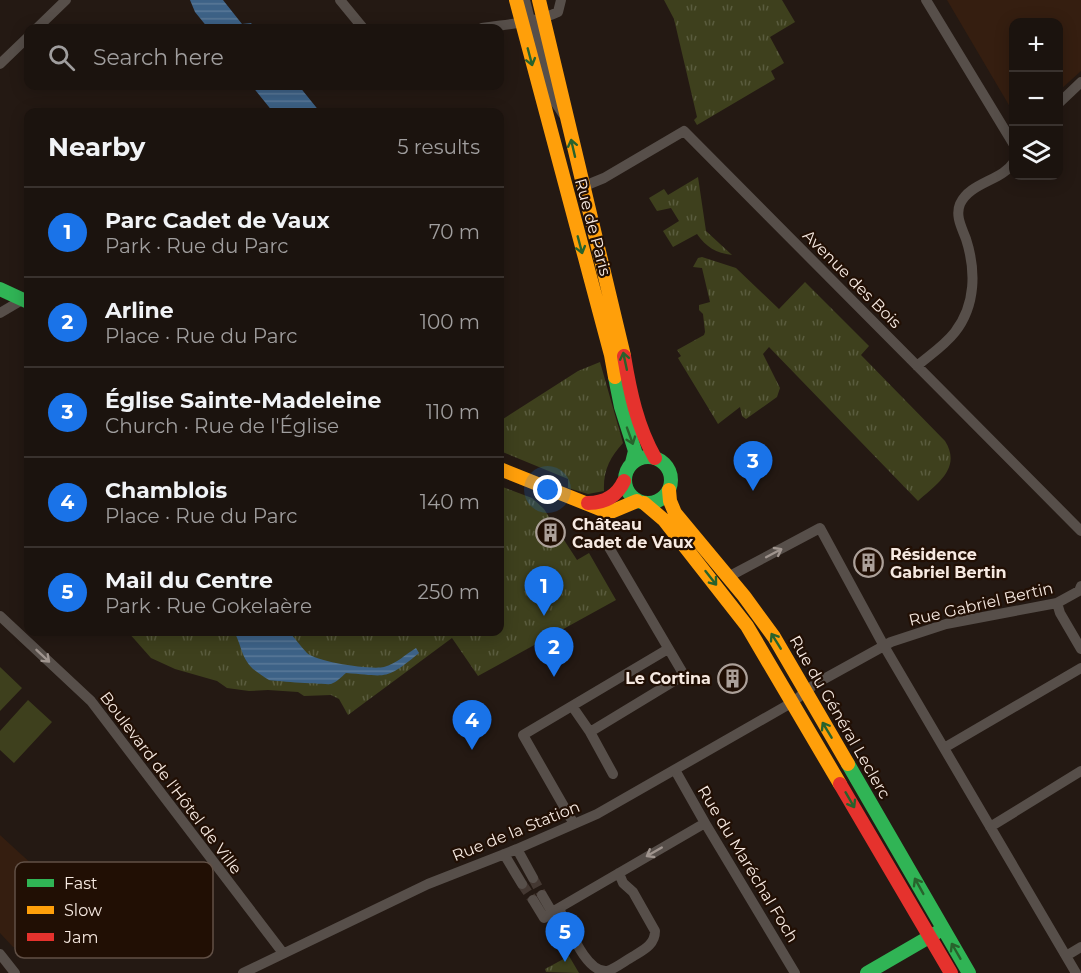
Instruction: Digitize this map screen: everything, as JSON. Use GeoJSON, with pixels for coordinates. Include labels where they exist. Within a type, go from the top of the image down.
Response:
{"type":"FeatureCollection","features":[{"type":"Feature","properties":{"kind":"main road","name":"Rue de Paris"},"geometry":{"type":"LineString","coordinates":[[516,0],[532,20],[566,119],[615,318],[636,416],[647,445],[655,458]]}},
{"type":"Feature","properties":{"kind":"main road","name":"Rue de Paris"},"geometry":{"type":"LineString","coordinates":[[539,0],[532,20],[611,355],[621,407],[633,443],[632,463]]}},
{"type":"Feature","properties":{"kind":"main road"},"geometry":{"type":"LineString","coordinates":[[0,289],[24,300]]}},
{"type":"Feature","properties":{"kind":"main road"},"geometry":{"type":"LineString","coordinates":[[504,471],[582,502],[605,511],[613,511],[641,502],[659,501],[669,490],[671,476],[664,463],[655,458],[645,457],[632,463],[617,492],[606,501],[582,502]]}},
{"type":"Feature","properties":{"kind":"main road"},"geometry":{"type":"LineString","coordinates":[[624,481],[628,493],[641,502]]}},
{"type":"Feature","properties":{"kind":"main road","name":"Rue du Général Leclerc"},"geometry":{"type":"LineString","coordinates":[[669,490],[670,501],[675,513],[774,637],[969,973]]}},
{"type":"Feature","properties":{"kind":"main road","name":"Rue du Général Leclerc"},"geometry":{"type":"LineString","coordinates":[[641,502],[664,519],[747,626],[951,973]]}},
{"type":"Feature","properties":{"kind":"main road"},"geometry":{"type":"LineString","coordinates":[[867,973],[943,928]]}},
{"type":"Feature","properties":{"kind":"street"},"geometry":{"type":"LineString","coordinates":[[41,24],[66,0]]}},
{"type":"Feature","properties":{"kind":"street"},"geometry":{"type":"LineString","coordinates":[[525,0],[532,20]]}},
{"type":"Feature","properties":{"kind":"street"},"geometry":{"type":"LineString","coordinates":[[504,24],[532,20],[558,12],[561,0]]}},
{"type":"Feature","properties":{"kind":"street"},"geometry":{"type":"LineString","coordinates":[[926,0],[1009,137]]}},
{"type":"Feature","properties":{"kind":"street"},"geometry":{"type":"LineString","coordinates":[[342,1],[360,24]]}},
{"type":"Feature","properties":{"kind":"street"},"geometry":{"type":"LineString","coordinates":[[0,64],[24,41]]}},
{"type":"Feature","properties":{"kind":"street"},"geometry":{"type":"LineString","coordinates":[[1063,100],[1081,82]]}},
{"type":"Feature","properties":{"kind":"street","name":"Avenue des Bois"},"geometry":{"type":"LineString","coordinates":[[582,188],[604,178],[684,131],[1081,531]]}},
{"type":"Feature","properties":{"kind":"street"},"geometry":{"type":"LineString","coordinates":[[918,366],[954,332],[968,305],[974,274],[971,255],[958,217],[961,203],[973,189],[1009,170]]}},
{"type":"Feature","properties":{"kind":"street"},"geometry":{"type":"LineString","coordinates":[[0,313],[24,302]]}},
{"type":"Feature","properties":{"kind":"street"},"geometry":{"type":"LineString","coordinates":[[728,577],[820,528],[884,646],[1076,973]]}},
{"type":"Feature","properties":{"kind":"street"},"geometry":{"type":"LineString","coordinates":[[590,732],[684,675],[606,544]]}},
{"type":"Feature","properties":{"kind":"street","name":"Rue Gabriel Bertin"},"geometry":{"type":"LineString","coordinates":[[792,702],[806,691],[891,642],[946,624],[1057,603],[1079,591],[1081,586]]}},
{"type":"Feature","properties":{"kind":"street"},"geometry":{"type":"LineString","coordinates":[[1057,603],[1060,613],[1081,649]]}},
{"type":"Feature","properties":{"kind":"street","name":"Boulevard de l'Hôtel de Ville"},"geometry":{"type":"LineString","coordinates":[[0,615],[98,710],[283,953]]}},
{"type":"Feature","properties":{"kind":"street"},"geometry":{"type":"LineString","coordinates":[[574,825],[523,735],[668,649]]}},
{"type":"Feature","properties":{"kind":"street"},"geometry":{"type":"LineString","coordinates":[[944,748],[1081,668]]}},
{"type":"Feature","properties":{"kind":"street","name":"Rue de la Station"},"geometry":{"type":"LineString","coordinates":[[243,973],[428,884],[597,814],[792,702]]}},
{"type":"Feature","properties":{"kind":"street"},"geometry":{"type":"LineString","coordinates":[[572,706],[590,732],[613,774]]}},
{"type":"Feature","properties":{"kind":"street","name":"Rue du Maréchal Foch"},"geometry":{"type":"LineString","coordinates":[[675,770],[795,973]]}},
{"type":"Feature","properties":{"kind":"street"},"geometry":{"type":"LineString","coordinates":[[990,827],[1081,771]]}},
{"type":"Feature","properties":{"kind":"street"},"geometry":{"type":"LineString","coordinates":[[555,910],[705,823]]}},
{"type":"Feature","properties":{"kind":"street"},"geometry":{"type":"LineString","coordinates":[[517,849],[532,878]]}},
{"type":"Feature","properties":{"kind":"street"},"geometry":{"type":"LineString","coordinates":[[504,854],[522,884]]}},
{"type":"Feature","properties":{"kind":"street"},"geometry":{"type":"LineString","coordinates":[[537,897],[555,910],[569,927],[573,938],[592,967],[600,971],[609,971],[649,946],[655,939],[655,931],[633,892],[623,882],[619,873]]}},
{"type":"Feature","properties":{"kind":"street"},"geometry":{"type":"LineString","coordinates":[[1066,956],[1081,947]]}},
{"type":"Feature","properties":{"kind":"street"},"geometry":{"type":"LineString","coordinates":[[0,954],[15,973]]}},
{"type":"Feature","properties":{"kind":"shaded area"},"geometry":{"type":"Polygon","coordinates":[[[947,0],[1081,0],[1081,71],[1063,87],[1063,18],[1009,18],[1009,105],[947,0]]]}},
{"type":"Feature","properties":{"kind":"shaded area"},"geometry":{"type":"Polygon","coordinates":[[[0,835],[30,862],[15,862],[15,947],[0,933],[0,835]]]}},
{"type":"Feature","properties":{"kind":"green space"},"geometry":{"type":"Polygon","coordinates":[[[664,0],[782,0],[795,22],[770,37],[784,63],[771,71],[775,79],[697,125],[694,120],[697,117],[674,19],[664,0]]]}},
{"type":"Feature","properties":{"kind":"green space"},"geometry":{"type":"Polygon","coordinates":[[[698,177],[706,231],[732,255],[712,249],[697,234],[673,247],[663,231],[679,221],[671,208],[657,211],[649,198],[664,189],[668,195],[698,177]]]}},
{"type":"Feature","properties":{"kind":"green space"},"geometry":{"type":"Polygon","coordinates":[[[702,257],[736,268],[779,309],[805,282],[869,346],[861,355],[945,441],[951,459],[945,475],[939,482],[918,501],[769,347],[763,354],[780,388],[777,397],[746,419],[742,416],[740,407],[718,424],[678,358],[681,356],[677,350],[704,335],[705,332],[703,314],[699,310],[699,305],[710,302],[702,268],[693,267],[698,258],[702,257]]]}},
{"type":"Feature","properties":{"kind":"green space"},"geometry":{"type":"Polygon","coordinates":[[[600,362],[623,443],[608,465],[604,491],[588,494],[568,488],[568,479],[504,453],[504,418],[578,371],[600,362]]]}},
{"type":"Feature","properties":{"kind":"green space"},"geometry":{"type":"Polygon","coordinates":[[[504,488],[532,498],[544,509],[577,560],[589,553],[616,600],[478,676],[452,638],[348,715],[339,699],[331,695],[304,696],[298,692],[227,688],[217,681],[175,669],[151,658],[132,636],[504,636],[504,488]]]}},
{"type":"Feature","properties":{"kind":"green space"},"geometry":{"type":"Polygon","coordinates":[[[0,667],[22,688],[0,711],[0,667]]]}},
{"type":"Feature","properties":{"kind":"green space"},"geometry":{"type":"Polygon","coordinates":[[[28,700],[52,722],[14,763],[0,750],[0,731],[28,700]]]}},
{"type":"Feature","properties":{"kind":"green space"},"geometry":{"type":"Polygon","coordinates":[[[569,956],[579,973],[546,972],[545,969],[569,956]]]}},
{"type":"Feature","properties":{"kind":"water"},"geometry":{"type":"Polygon","coordinates":[[[190,0],[223,0],[242,24],[205,24],[195,12],[190,0]]]}},
{"type":"Feature","properties":{"kind":"water"},"geometry":{"type":"Polygon","coordinates":[[[255,90],[302,90],[317,108],[270,108],[255,90]]]}},
{"type":"Feature","properties":{"kind":"water"},"geometry":{"type":"Polygon","coordinates":[[[236,636],[292,636],[307,653],[313,656],[332,662],[377,668],[388,666],[416,648],[419,653],[386,675],[346,673],[331,684],[311,683],[269,680],[249,664],[243,655],[236,636]]]}},
{"type":"Feature","properties":{"kind":"tunnel"},"geometry":{"type":"LineString","coordinates":[[533,878],[542,895]]}},
{"type":"Feature","properties":{"kind":"tunnel"},"geometry":{"type":"LineString","coordinates":[[522,884],[533,900]]}},
{"type":"Feature","properties":{"kind":"traffic: fast"},"geometry":{"type":"LineString","coordinates":[[0,289],[24,300]]}},
{"type":"Feature","properties":{"kind":"traffic: fast"},"geometry":{"type":"LineString","coordinates":[[615,377],[621,407],[635,451],[632,463]]}},
{"type":"Feature","properties":{"kind":"traffic: fast"},"geometry":{"type":"LineString","coordinates":[[648,457],[664,464],[671,480],[664,496],[648,503],[632,496],[625,480],[632,464],[648,457]]}},
{"type":"Feature","properties":{"kind":"traffic: fast"},"geometry":{"type":"LineString","coordinates":[[848,764],[969,973]]}},
{"type":"Feature","properties":{"kind":"traffic: fast"},"geometry":{"type":"LineString","coordinates":[[867,973],[936,933]]}},
{"type":"Feature","properties":{"kind":"traffic: slow"},"geometry":{"type":"LineString","coordinates":[[516,0],[615,377]]}},
{"type":"Feature","properties":{"kind":"traffic: slow"},"geometry":{"type":"LineString","coordinates":[[539,0],[624,356]]}},
{"type":"Feature","properties":{"kind":"traffic: slow"},"geometry":{"type":"LineString","coordinates":[[504,471],[605,511],[613,511],[637,501]]}},
{"type":"Feature","properties":{"kind":"traffic: slow"},"geometry":{"type":"LineString","coordinates":[[669,490],[670,501],[675,513],[744,596],[774,637],[848,764]]}},
{"type":"Feature","properties":{"kind":"traffic: slow"},"geometry":{"type":"LineString","coordinates":[[644,503],[664,520],[747,626],[840,784]]}},
{"type":"Feature","properties":{"kind":"traffic: jam"},"geometry":{"type":"LineString","coordinates":[[624,356],[635,409],[643,434],[655,458]]}},
{"type":"Feature","properties":{"kind":"traffic: jam"},"geometry":{"type":"LineString","coordinates":[[588,503],[610,498],[624,481]]}},
{"type":"Feature","properties":{"kind":"traffic: jam"},"geometry":{"type":"LineString","coordinates":[[840,784],[951,973]]}},
{"type":"Feature","properties":{"kind":"place","name":"Église Sainte-Madeleine"},"geometry":{"type":"Point","coordinates":[753,491]}},
{"type":"Feature","properties":{"kind":"place","name":"Château Cadet de Vaux"},"geometry":{"type":"Point","coordinates":[551,533]}},
{"type":"Feature","properties":{"kind":"place","name":"Résidence Gabriel Bertin"},"geometry":{"type":"Point","coordinates":[869,563]}},
{"type":"Feature","properties":{"kind":"place","name":"Parc Cadet de Vaux"},"geometry":{"type":"Point","coordinates":[544,616]}},
{"type":"Feature","properties":{"kind":"place","name":"Arline"},"geometry":{"type":"Point","coordinates":[554,677]}},
{"type":"Feature","properties":{"kind":"place","name":"Le Cortina"},"geometry":{"type":"Point","coordinates":[732,678]}},
{"type":"Feature","properties":{"kind":"place","name":"Chamblois"},"geometry":{"type":"Point","coordinates":[472,750]}},
{"type":"Feature","properties":{"kind":"place","name":"Mail du Centre"},"geometry":{"type":"Point","coordinates":[565,962]}}]}
